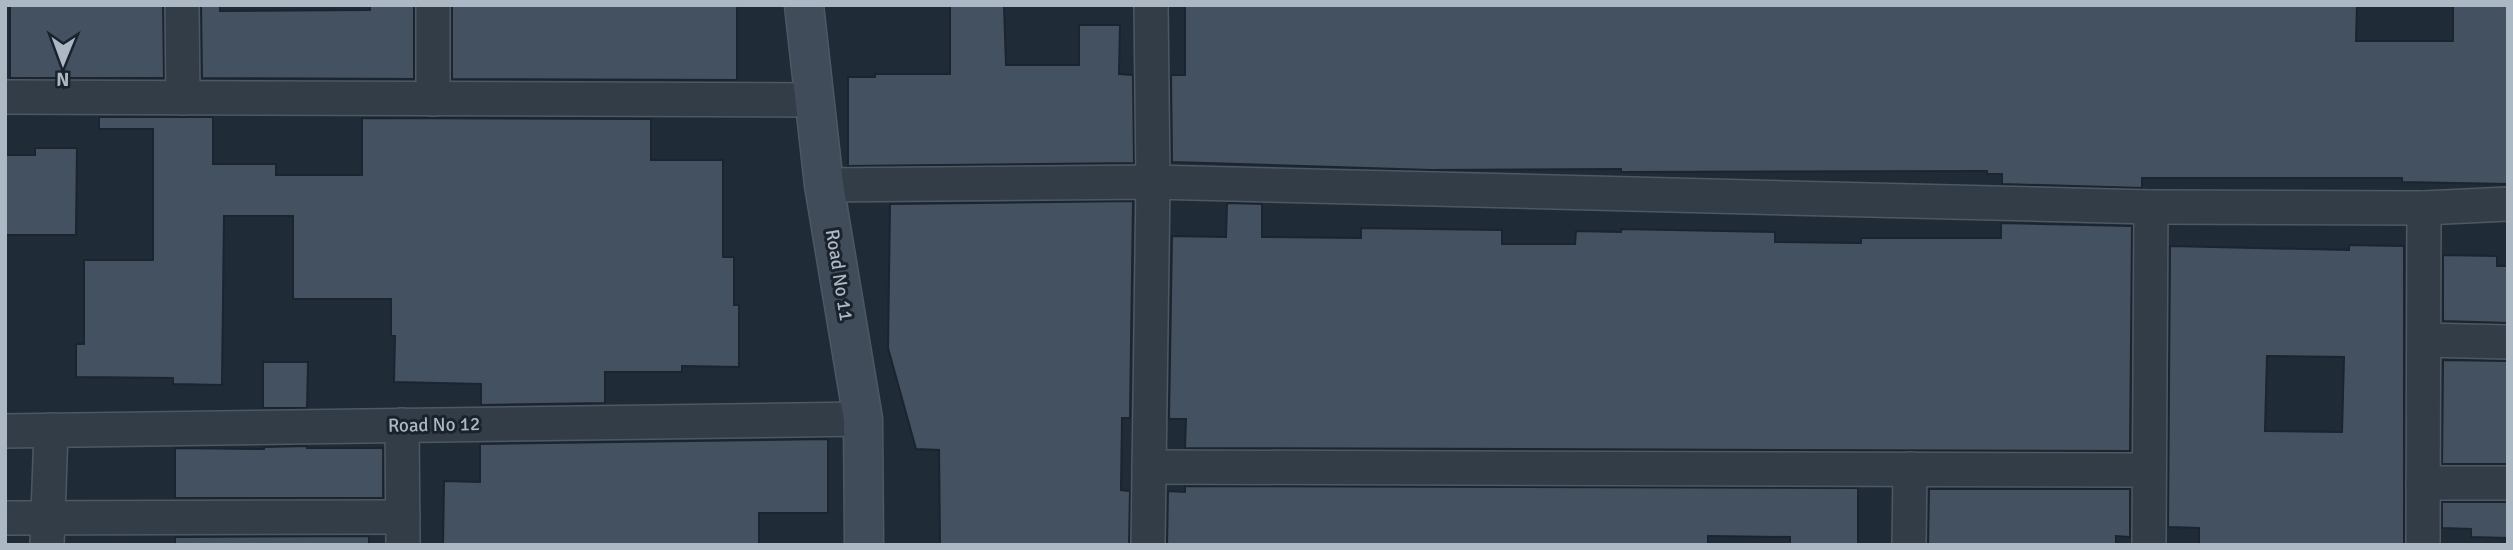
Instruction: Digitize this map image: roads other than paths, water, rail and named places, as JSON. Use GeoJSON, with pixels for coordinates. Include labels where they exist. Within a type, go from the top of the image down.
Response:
{"type":"FeatureCollection","features":[{"type":"Feature","properties":{"kind":"street"},"geometry":{"type":"LineString","coordinates":[[182,5],[183,98]]}},
{"type":"Feature","properties":{"kind":"street"},"geometry":{"type":"LineString","coordinates":[[433,5],[433,99]]}},
{"type":"Feature","properties":{"kind":"street","name":"Road No 11"},"geometry":{"type":"LineString","coordinates":[[804,5],[824,185],[863,419],[864,545]]}},
{"type":"Feature","properties":{"kind":"street"},"geometry":{"type":"LineString","coordinates":[[1148,545],[1153,182],[1151,5]]}},
{"type":"Feature","properties":{"kind":"street"},"geometry":{"type":"LineString","coordinates":[[5,97],[815,100]]}},
{"type":"Feature","properties":{"kind":"street"},"geometry":{"type":"LineString","coordinates":[[824,185],[1153,182],[2151,207],[2424,208],[2508,204]]}},
{"type":"Feature","properties":{"kind":"street"},"geometry":{"type":"LineString","coordinates":[[2148,545],[2151,207]]}},
{"type":"Feature","properties":{"kind":"street"},"geometry":{"type":"LineString","coordinates":[[2423,545],[2424,208]]}},
{"type":"Feature","properties":{"kind":"street"},"geometry":{"type":"LineString","coordinates":[[2424,340],[2508,342]]}},
{"type":"Feature","properties":{"kind":"street","name":"Road No 12"},"geometry":{"type":"LineString","coordinates":[[5,431],[863,419]]}},
{"type":"Feature","properties":{"kind":"street"},"geometry":{"type":"LineString","coordinates":[[5,518],[48,531],[403,531],[402,425]]}},
{"type":"Feature","properties":{"kind":"street"},"geometry":{"type":"LineString","coordinates":[[48,531],[51,430]]}},
{"type":"Feature","properties":{"kind":"street"},"geometry":{"type":"LineString","coordinates":[[1149,467],[2132,470]]}},
{"type":"Feature","properties":{"kind":"street"},"geometry":{"type":"LineString","coordinates":[[1909,545],[1910,469]]}},
{"type":"Feature","properties":{"kind":"street"},"geometry":{"type":"LineString","coordinates":[[2423,482],[2508,483]]}}]}
